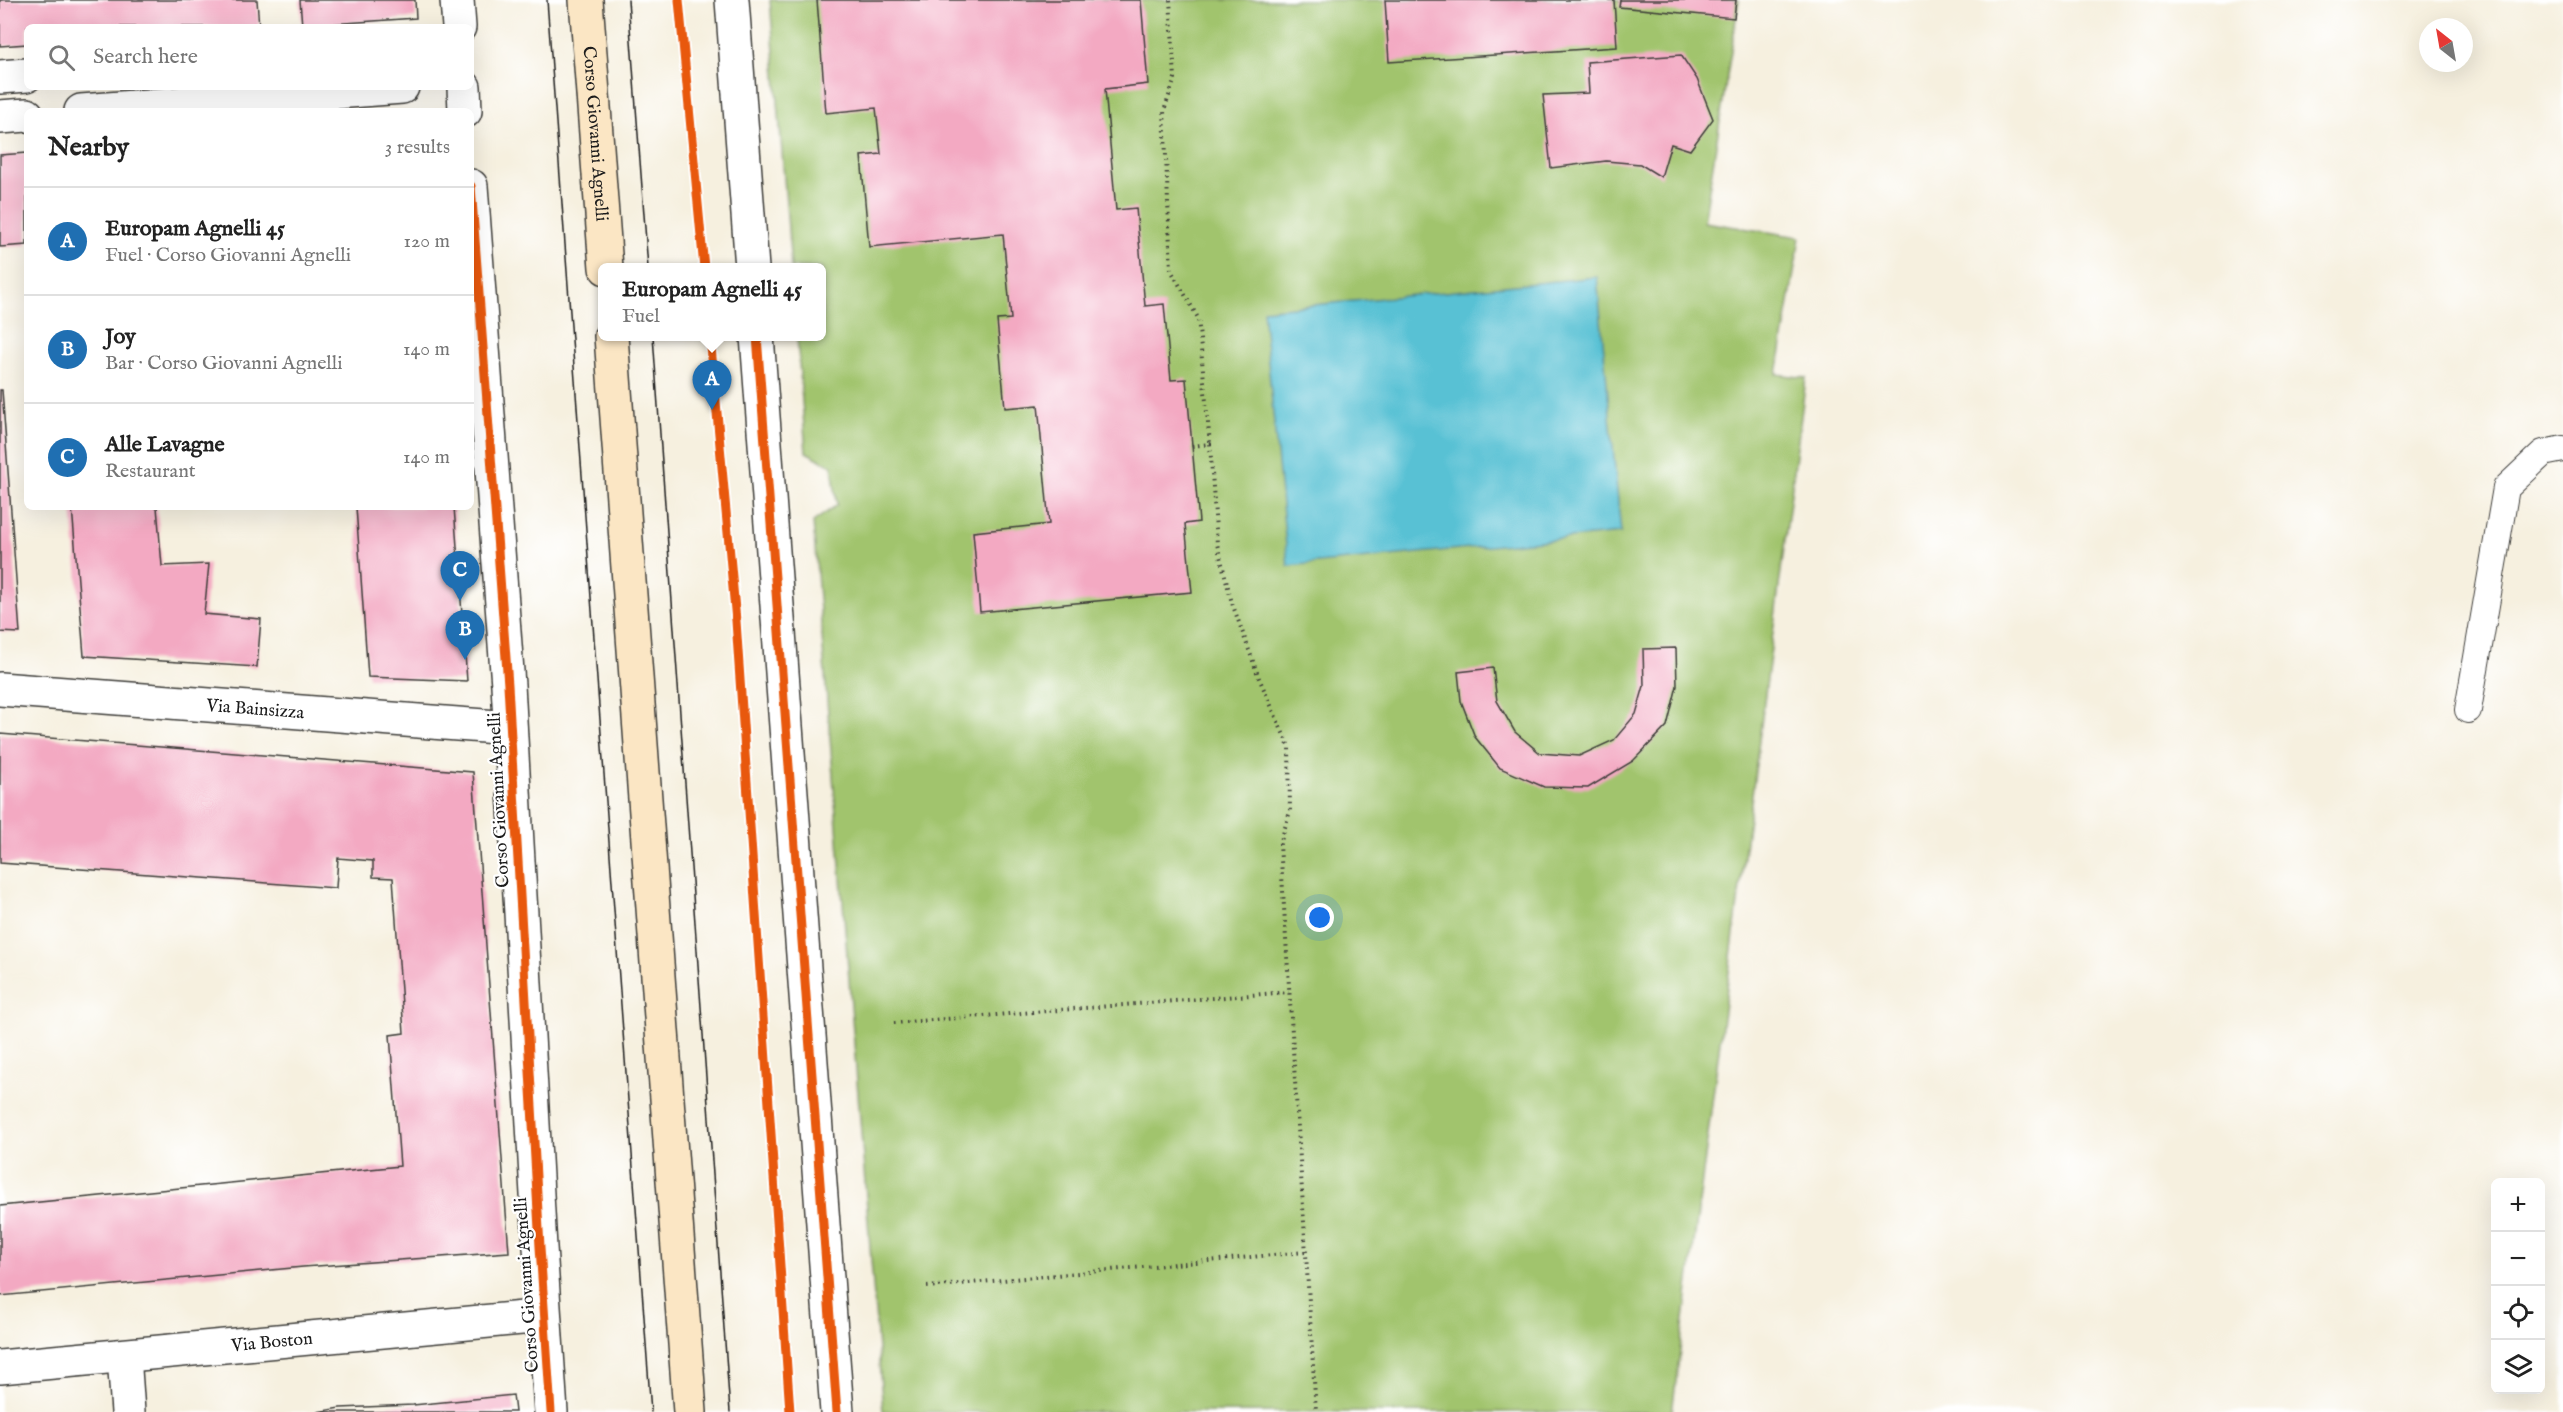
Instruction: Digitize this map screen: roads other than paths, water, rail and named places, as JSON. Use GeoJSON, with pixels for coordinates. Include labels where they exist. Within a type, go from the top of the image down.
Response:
{"type":"FeatureCollection","features":[{"type":"Feature","properties":{"kind":"main road","name":"Corso Giovanni Agnelli"},"geometry":{"type":"LineString","coordinates":[[586,0],[606,263]]}},
{"type":"Feature","properties":{"kind":"main road"},"geometry":{"type":"LineString","coordinates":[[611,341],[690,1412]]}},
{"type":"Feature","properties":{"kind":"street"},"geometry":{"type":"LineString","coordinates":[[457,0],[459,24]]}},
{"type":"Feature","properties":{"kind":"street"},"geometry":{"type":"LineString","coordinates":[[732,0],[752,263]]}},
{"type":"Feature","properties":{"kind":"street"},"geometry":{"type":"LineString","coordinates":[[0,77],[24,75]]}},
{"type":"Feature","properties":{"kind":"street"},"geometry":{"type":"LineString","coordinates":[[121,108],[362,90]]}},
{"type":"Feature","properties":{"kind":"street"},"geometry":{"type":"LineString","coordinates":[[464,90],[465,108]]}},
{"type":"Feature","properties":{"kind":"street"},"geometry":{"type":"LineString","coordinates":[[0,117],[24,115]]}},
{"type":"Feature","properties":{"kind":"street","name":"Corso Giovanni Agnelli"},"geometry":{"type":"LineString","coordinates":[[474,228],[510,728],[551,1412]]}},
{"type":"Feature","properties":{"kind":"street"},"geometry":{"type":"LineString","coordinates":[[757,341],[837,1412]]}},
{"type":"Feature","properties":{"kind":"street","name":"Via Bainsizza"},"geometry":{"type":"LineString","coordinates":[[0,689],[510,728]]}},
{"type":"Feature","properties":{"kind":"street","name":"Via Boston"},"geometry":{"type":"LineString","coordinates":[[0,1367],[544,1316]]}},
{"type":"Feature","properties":{"kind":"street"},"geometry":{"type":"LineString","coordinates":[[124,1356],[128,1412]]}},
{"type":"Feature","properties":{"kind":"lane"},"geometry":{"type":"LineString","coordinates":[[2468,710],[2506,488],[2543,453],[2563,448]]}},
{"type":"Feature","properties":{"kind":"water"},"geometry":{"type":"Polygon","coordinates":[[[1597,277],[1621,533],[1288,566],[1263,310],[1597,277]]]}},
{"type":"Feature","properties":{"kind":"tram line"},"geometry":{"type":"LineString","coordinates":[[547,0],[651,1412]]}},
{"type":"Feature","properties":{"kind":"tram line"},"geometry":{"type":"LineString","coordinates":[[628,0],[648,263]]}},
{"type":"Feature","properties":{"kind":"tram line"},"geometry":{"type":"LineString","coordinates":[[653,341],[730,1412]]}},
{"type":"Feature","properties":{"kind":"place","name":"Europam Agnelli 45"},"geometry":{"type":"Point","coordinates":[712,410]}},
{"type":"Feature","properties":{"kind":"place","name":"Alle Lavagne"},"geometry":{"type":"Point","coordinates":[460,601]}},
{"type":"Feature","properties":{"kind":"place","name":"Joy"},"geometry":{"type":"Point","coordinates":[465,660]}}]}
